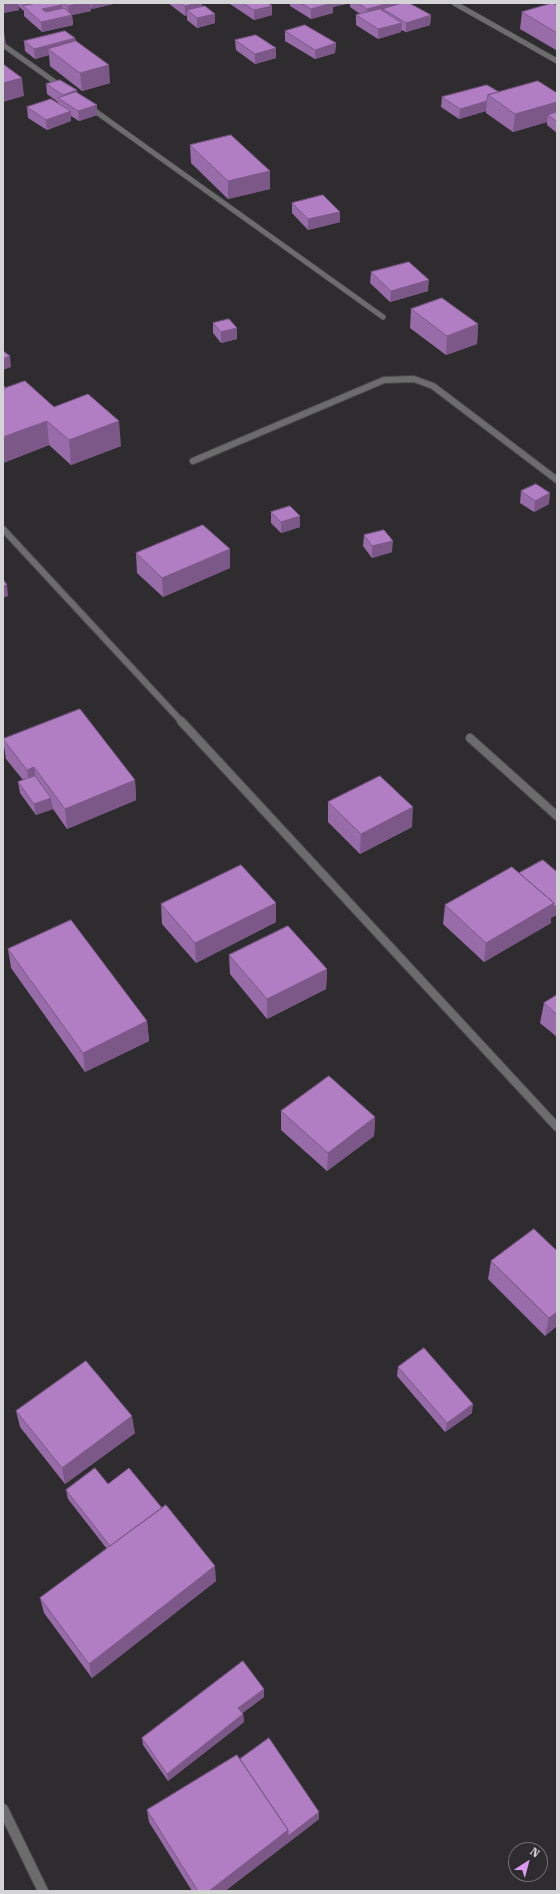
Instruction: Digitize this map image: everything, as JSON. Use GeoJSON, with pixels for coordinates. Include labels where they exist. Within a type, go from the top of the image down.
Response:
{"type":"FeatureCollection","features":[{"type":"Feature","properties":{"kind":"street"},"geometry":{"type":"LineString","coordinates":[[454,3],[557,61]]}},
{"type":"Feature","properties":{"kind":"street"},"geometry":{"type":"LineString","coordinates":[[3,45],[67,91]]}},
{"type":"Feature","properties":{"kind":"street"},"geometry":{"type":"LineString","coordinates":[[80,100],[383,317]]}},
{"type":"Feature","properties":{"kind":"street"},"geometry":{"type":"LineString","coordinates":[[193,461],[384,380],[414,379],[433,386],[557,480]]}},
{"type":"Feature","properties":{"kind":"street"},"geometry":{"type":"LineString","coordinates":[[3,529],[557,1127]]}},
{"type":"Feature","properties":{"kind":"street"},"geometry":{"type":"LineString","coordinates":[[470,738],[557,816]]}},
{"type":"Feature","properties":{"kind":"street"},"geometry":{"type":"LineString","coordinates":[[3,1809],[44,1891]]}},
{"type":"Feature","properties":{"kind":"building"},"geometry":{"type":"Polygon","coordinates":[[[37,3],[60,3],[62,5],[42,9],[46,12],[64,8],[72,15],[41,22],[23,6],[37,3]]]}},
{"type":"Feature","properties":{"kind":"building"},"geometry":{"type":"Polygon","coordinates":[[[64,3],[81,3],[68,6],[64,3]]]}},
{"type":"Feature","properties":{"kind":"building"},"geometry":{"type":"Polygon","coordinates":[[[180,3],[198,3],[185,6],[180,3]]]}},
{"type":"Feature","properties":{"kind":"building"},"geometry":{"type":"Polygon","coordinates":[[[243,3],[268,3],[272,6],[254,10],[243,3]]]}},
{"type":"Feature","properties":{"kind":"building"},"geometry":{"type":"Polygon","coordinates":[[[301,3],[333,3],[311,9],[301,3]]]}},
{"type":"Feature","properties":{"kind":"building"},"geometry":{"type":"Polygon","coordinates":[[[358,3],[390,3],[367,9],[358,3]]]}},
{"type":"Feature","properties":{"kind":"building"},"geometry":{"type":"Polygon","coordinates":[[[402,3],[409,3],[431,15],[406,23],[383,9],[402,3]]]}},
{"type":"Feature","properties":{"kind":"building"},"geometry":{"type":"Polygon","coordinates":[[[553,3],[557,6],[557,33],[522,12],[553,3]]]}},
{"type":"Feature","properties":{"kind":"building"},"geometry":{"type":"Polygon","coordinates":[[[205,6],[215,14],[197,18],[187,10],[205,6]]]}},
{"type":"Feature","properties":{"kind":"building"},"geometry":{"type":"Polygon","coordinates":[[[380,9],[402,23],[378,29],[356,15],[380,9]]]}},
{"type":"Feature","properties":{"kind":"building"},"geometry":{"type":"Polygon","coordinates":[[[305,25],[336,43],[315,50],[285,31],[305,25]]]}},
{"type":"Feature","properties":{"kind":"building"},"geometry":{"type":"Polygon","coordinates":[[[65,31],[75,38],[34,49],[24,41],[65,31]]]}},
{"type":"Feature","properties":{"kind":"building"},"geometry":{"type":"Polygon","coordinates":[[[256,35],[276,48],[255,54],[235,40],[256,35]]]}},
{"type":"Feature","properties":{"kind":"building"},"geometry":{"type":"Polygon","coordinates":[[[76,41],[109,65],[80,73],[48,49],[76,41]]]}},
{"type":"Feature","properties":{"kind":"building"},"geometry":{"type":"Polygon","coordinates":[[[3,64],[22,78],[3,83],[3,64]]]}},
{"type":"Feature","properties":{"kind":"building"},"geometry":{"type":"Polygon","coordinates":[[[60,80],[77,90],[63,95],[46,84],[60,80]]]}},
{"type":"Feature","properties":{"kind":"building"},"geometry":{"type":"Polygon","coordinates":[[[538,81],[557,93],[557,102],[515,114],[488,95],[538,81]]]}},
{"type":"Feature","properties":{"kind":"building"},"geometry":{"type":"Polygon","coordinates":[[[487,85],[499,92],[488,95],[487,101],[460,109],[442,97],[487,85]]]}},
{"type":"Feature","properties":{"kind":"building"},"geometry":{"type":"Polygon","coordinates":[[[76,92],[97,105],[78,111],[58,98],[76,92]]]}},
{"type":"Feature","properties":{"kind":"building"},"geometry":{"type":"Polygon","coordinates":[[[51,99],[71,111],[46,120],[27,107],[51,99]]]}},
{"type":"Feature","properties":{"kind":"building"},"geometry":{"type":"Polygon","coordinates":[[[557,112],[557,122],[548,115],[557,112]]]}},
{"type":"Feature","properties":{"kind":"building"},"geometry":{"type":"Polygon","coordinates":[[[231,135],[270,171],[228,181],[190,145],[231,135]]]}},
{"type":"Feature","properties":{"kind":"building"},"geometry":{"type":"Polygon","coordinates":[[[323,195],[340,212],[308,219],[292,203],[323,195]]]}},
{"type":"Feature","properties":{"kind":"building"},"geometry":{"type":"Polygon","coordinates":[[[409,262],[429,280],[391,291],[371,272],[409,262]]]}},
{"type":"Feature","properties":{"kind":"building"},"geometry":{"type":"Polygon","coordinates":[[[442,298],[478,324],[447,336],[411,309],[442,298]]]}},
{"type":"Feature","properties":{"kind":"building"},"geometry":{"type":"Polygon","coordinates":[[[229,319],[237,328],[221,332],[213,323],[229,319]]]}},
{"type":"Feature","properties":{"kind":"building"},"geometry":{"type":"Polygon","coordinates":[[[3,351],[10,356],[3,359],[3,351]]]}},
{"type":"Feature","properties":{"kind":"building"},"geometry":{"type":"Polygon","coordinates":[[[25,381],[54,407],[88,394],[119,421],[69,440],[47,421],[3,437],[3,389],[25,381]]]}},
{"type":"Feature","properties":{"kind":"building"},"geometry":{"type":"Polygon","coordinates":[[[536,484],[550,493],[535,501],[521,491],[536,484]]]}},
{"type":"Feature","properties":{"kind":"building"},"geometry":{"type":"Polygon","coordinates":[[[290,506],[300,516],[281,522],[271,512],[290,506]]]}},
{"type":"Feature","properties":{"kind":"building"},"geometry":{"type":"Polygon","coordinates":[[[203,525],[230,549],[162,578],[136,553],[203,525]]]}},
{"type":"Feature","properties":{"kind":"building"},"geometry":{"type":"Polygon","coordinates":[[[384,530],[393,541],[372,546],[364,535],[384,530]]]}},
{"type":"Feature","properties":{"kind":"building"},"geometry":{"type":"Polygon","coordinates":[[[3,579],[7,585],[3,586],[3,579]]]}},
{"type":"Feature","properties":{"kind":"building"},"geometry":{"type":"Polygon","coordinates":[[[80,709],[135,780],[65,809],[34,767],[27,770],[3,739],[80,709]]]}},
{"type":"Feature","properties":{"kind":"building"},"geometry":{"type":"Polygon","coordinates":[[[35,776],[51,798],[34,804],[18,782],[35,776]]]}},
{"type":"Feature","properties":{"kind":"building"},"geometry":{"type":"Polygon","coordinates":[[[380,776],[413,807],[361,834],[328,802],[380,776]]]}},
{"type":"Feature","properties":{"kind":"building"},"geometry":{"type":"Polygon","coordinates":[[[543,860],[557,872],[557,905],[553,907],[554,903],[519,873],[543,860]]]}},
{"type":"Feature","properties":{"kind":"building"},"geometry":{"type":"Polygon","coordinates":[[[241,865],[276,903],[195,943],[161,904],[241,865]]]}},
{"type":"Feature","properties":{"kind":"building"},"geometry":{"type":"Polygon","coordinates":[[[512,867],[554,903],[486,943],[445,905],[512,867]]]}},
{"type":"Feature","properties":{"kind":"building"},"geometry":{"type":"Polygon","coordinates":[[[71,920],[147,1021],[83,1053],[8,949],[71,920]]]}},
{"type":"Feature","properties":{"kind":"building"},"geometry":{"type":"Polygon","coordinates":[[[288,926],[327,969],[267,999],[229,955],[288,926]]]}},
{"type":"Feature","properties":{"kind":"building"},"geometry":{"type":"Polygon","coordinates":[[[557,995],[557,1015],[544,1003],[557,995]]]}},
{"type":"Feature","properties":{"kind":"building"},"geometry":{"type":"Polygon","coordinates":[[[329,1076],[375,1117],[328,1153],[281,1111],[329,1076]]]}},
{"type":"Feature","properties":{"kind":"building"},"geometry":{"type":"Polygon","coordinates":[[[534,1229],[557,1251],[557,1312],[549,1318],[491,1261],[534,1229]]]}},
{"type":"Feature","properties":{"kind":"building"},"geometry":{"type":"Polygon","coordinates":[[[424,1348],[473,1404],[447,1423],[398,1367],[424,1348]]]}},
{"type":"Feature","properties":{"kind":"building"},"geometry":{"type":"Polygon","coordinates":[[[86,1361],[132,1416],[62,1468],[16,1411],[86,1361]]]}},
{"type":"Feature","properties":{"kind":"building"},"geometry":{"type":"Polygon","coordinates":[[[95,1468],[108,1484],[129,1468],[162,1508],[110,1546],[66,1490],[95,1468]]]}},
{"type":"Feature","properties":{"kind":"building"},"geometry":{"type":"Polygon","coordinates":[[[166,1505],[215,1566],[89,1664],[40,1598],[166,1505]]]}},
{"type":"Feature","properties":{"kind":"building"},"geometry":{"type":"Polygon","coordinates":[[[243,1661],[264,1689],[238,1708],[243,1714],[167,1774],[142,1738],[243,1661]]]}},
{"type":"Feature","properties":{"kind":"building"},"geometry":{"type":"Polygon","coordinates":[[[269,1738],[319,1812],[288,1836],[288,1830],[240,1759],[269,1738]]]}},
{"type":"Feature","properties":{"kind":"building"},"geometry":{"type":"Polygon","coordinates":[[[237,1755],[288,1830],[209,1891],[198,1891],[147,1810],[237,1755]]]}}]}
